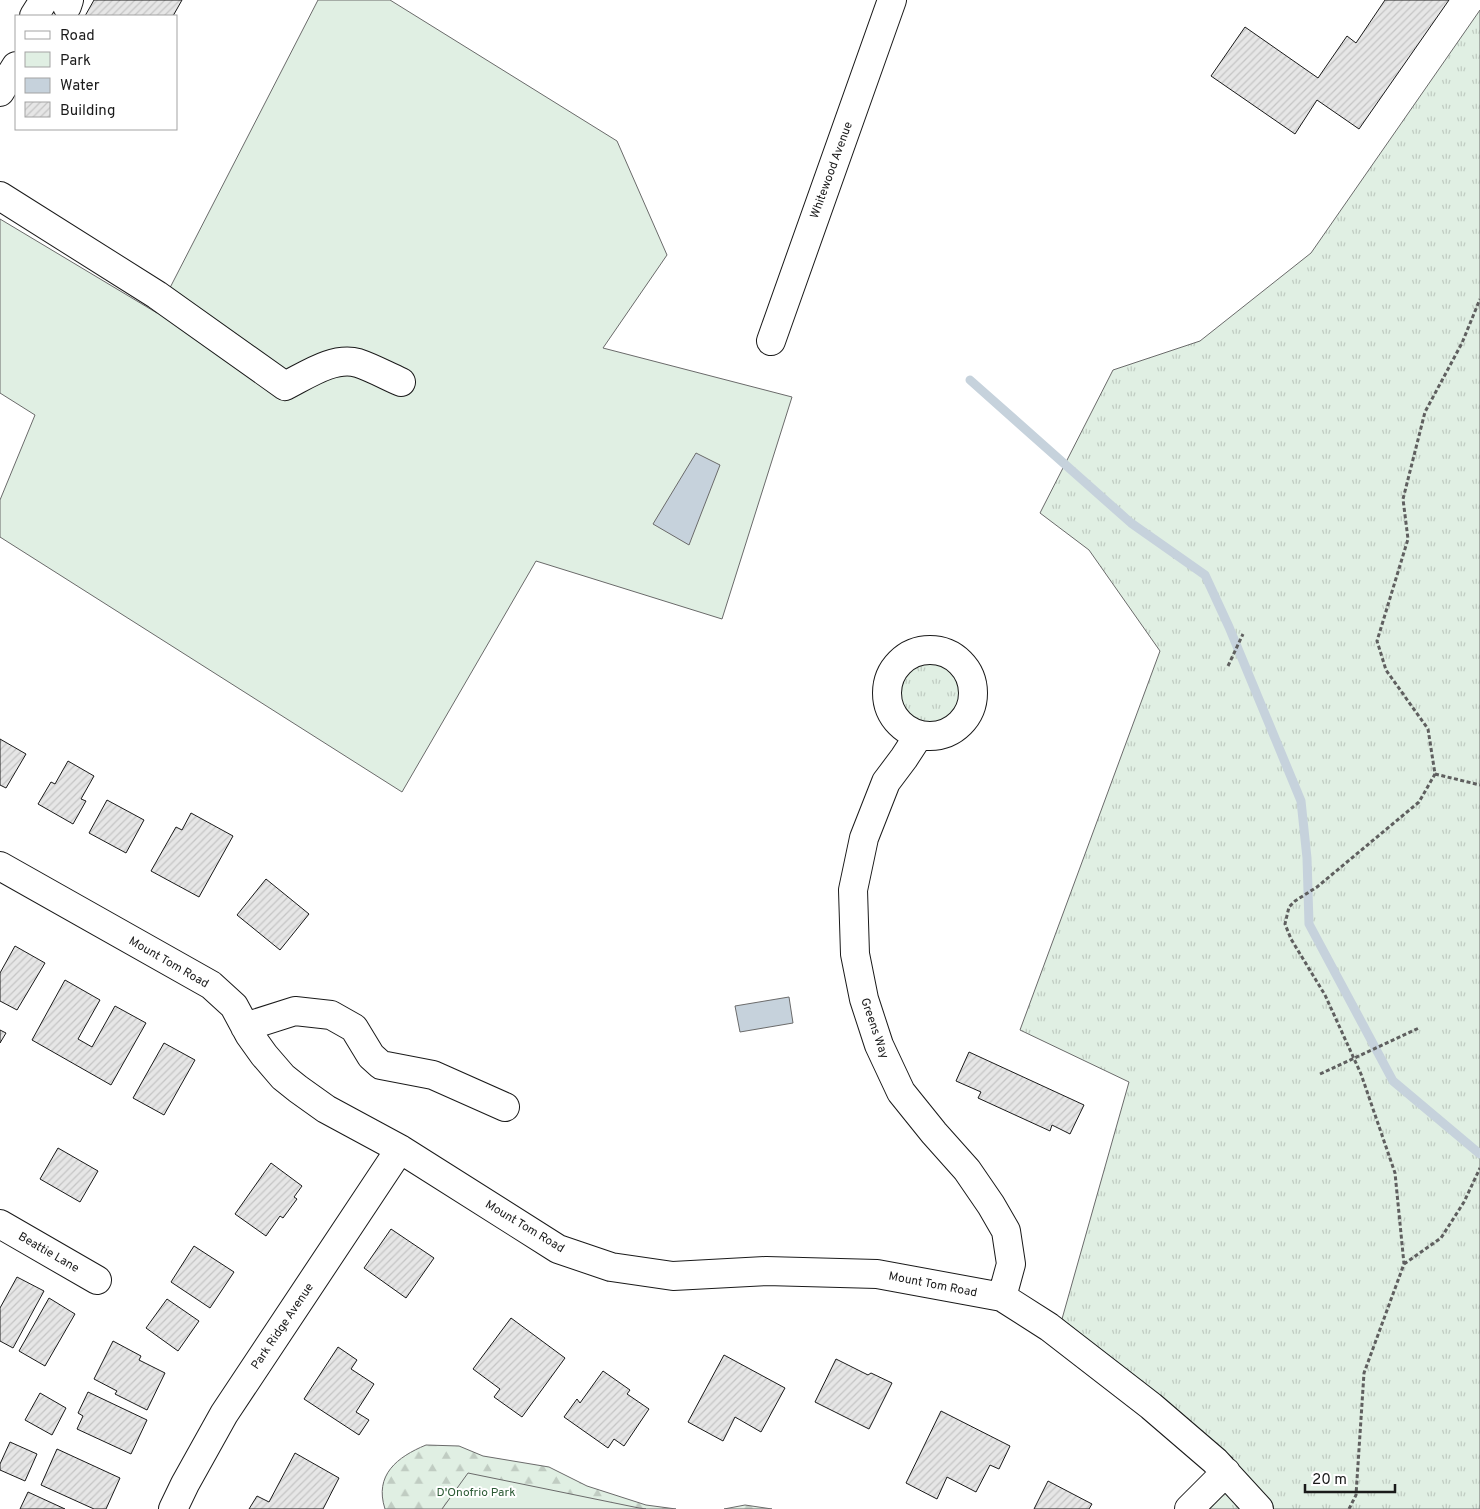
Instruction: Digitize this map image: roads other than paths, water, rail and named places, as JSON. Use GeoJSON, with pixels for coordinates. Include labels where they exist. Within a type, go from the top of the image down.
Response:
{"type":"FeatureCollection","features":[{"type":"Feature","properties":{"kind":"street","name":"Whitewood Avenue"},"geometry":{"type":"LineString","coordinates":[[771,341],[892,0]]}},
{"type":"Feature","properties":{"kind":"street"},"geometry":{"type":"LineString","coordinates":[[36,15],[60,2]]}},
{"type":"Feature","properties":{"kind":"street"},"geometry":{"type":"LineString","coordinates":[[0,92],[15,68]]}},
{"type":"Feature","properties":{"kind":"street"},"geometry":{"type":"LineString","coordinates":[[0,196],[157,295],[285,386],[324,367],[341,362],[357,363],[401,382]]}},
{"type":"Feature","properties":{"kind":"street","name":"Greens Way"},"geometry":{"type":"LineString","coordinates":[[919,735],[886,782],[864,838],[853,890],[855,954],[864,999],[879,1045],[901,1092],[966,1170],[991,1205],[1006,1231],[1011,1264],[1002,1297]]}},
{"type":"Feature","properties":{"kind":"street","name":"Mount Tom Road"},"geometry":{"type":"LineString","coordinates":[[0,866],[211,985],[234,1006],[245,1027],[264,1055],[283,1077],[326,1109],[400,1149],[558,1249],[611,1267],[673,1276],[766,1271],[877,1274],[1002,1297],[1049,1327],[1165,1418],[1215,1460],[1259,1509]]}},
{"type":"Feature","properties":{"kind":"street"},"geometry":{"type":"LineString","coordinates":[[245,1027],[295,1010],[331,1015],[354,1028],[371,1056],[381,1065],[433,1075],[505,1107]]}},
{"type":"Feature","properties":{"kind":"street","name":"Park Ridge Avenue"},"geometry":{"type":"LineString","coordinates":[[173,1509],[224,1414],[400,1149]]}},
{"type":"Feature","properties":{"kind":"street","name":"Beattie Lane"},"geometry":{"type":"LineString","coordinates":[[0,1224],[97,1280]]}},
{"type":"Feature","properties":{"kind":"street"},"geometry":{"type":"LineString","coordinates":[[1189,1509],[1226,1472]]}},
{"type":"Feature","properties":{"kind":"water"},"geometry":{"type":"Polygon","coordinates":[[[696,453],[720,465],[689,545],[653,524],[696,453]]]}},
{"type":"Feature","properties":{"kind":"water"},"geometry":{"type":"Polygon","coordinates":[[[789,997],[793,1023],[740,1032],[735,1006],[789,997]]]}},
{"type":"Feature","properties":{"kind":"waterway"},"geometry":{"type":"LineString","coordinates":[[970,380],[1131,523],[1205,575],[1229,627],[1301,801],[1307,858],[1309,924],[1393,1081],[1480,1154]]}},
{"type":"Feature","properties":{"kind":"park label","name":"D'Onofrio Park"},"geometry":{"type":"Point","coordinates":[476,1492]}}]}
